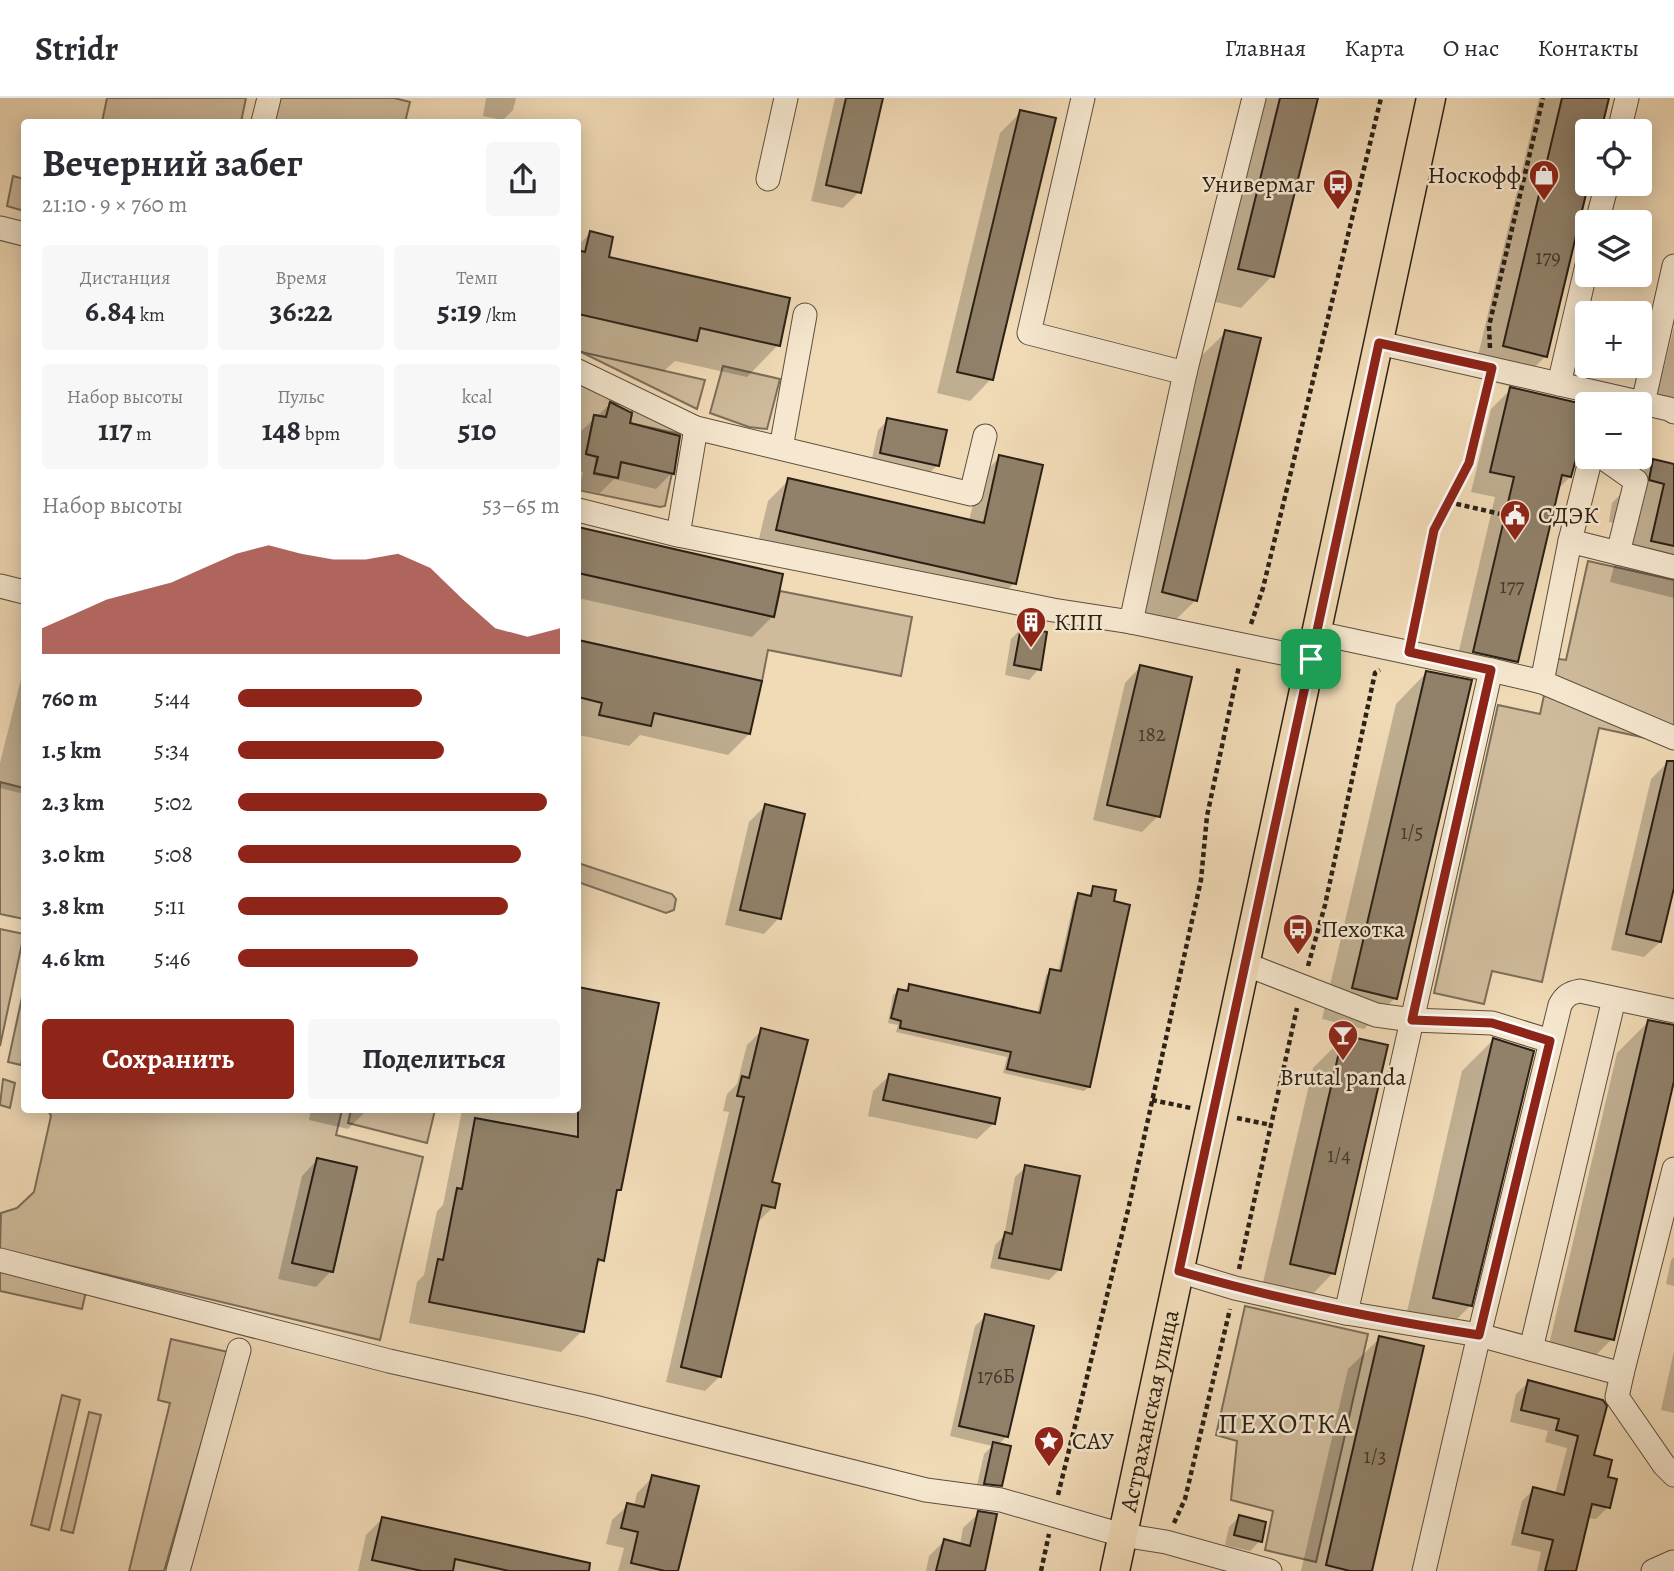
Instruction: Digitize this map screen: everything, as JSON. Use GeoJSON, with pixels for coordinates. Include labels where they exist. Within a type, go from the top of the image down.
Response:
{"type":"FeatureCollection","features":[{"type":"Feature","properties":{"kind":"main road","name":"Астраханская улица"},"geometry":{"type":"LineString","coordinates":[[1115,1571],[1431,98]]}},
{"type":"Feature","properties":{"kind":"lane"},"geometry":{"type":"LineString","coordinates":[[264,119],[268,98]]}},
{"type":"Feature","properties":{"kind":"lane"},"geometry":{"type":"LineString","coordinates":[[768,179],[786,98]]}},
{"type":"Feature","properties":{"kind":"lane"},"geometry":{"type":"LineString","coordinates":[[1083,98],[1029,333],[1185,373]]}},
{"type":"Feature","properties":{"kind":"lane"},"geometry":{"type":"LineString","coordinates":[[1131,622],[1185,373],[1254,98]]}},
{"type":"Feature","properties":{"kind":"lane"},"geometry":{"type":"LineString","coordinates":[[1622,119],[1627,98]]}},
{"type":"Feature","properties":{"kind":"lane"},"geometry":{"type":"LineString","coordinates":[[0,228],[21,233]]}},
{"type":"Feature","properties":{"kind":"lane"},"geometry":{"type":"LineString","coordinates":[[1645,392],[1674,266]]}},
{"type":"Feature","properties":{"kind":"lane"},"geometry":{"type":"LineString","coordinates":[[1559,384],[1582,287]]}},
{"type":"Feature","properties":{"kind":"lane"},"geometry":{"type":"LineString","coordinates":[[781,448],[805,314]]}},
{"type":"Feature","properties":{"kind":"lane"},"geometry":{"type":"LineString","coordinates":[[1379,343],[1584,392]]}},
{"type":"Feature","properties":{"kind":"lane"},"geometry":{"type":"LineString","coordinates":[[581,372],[696,428],[971,495],[985,436]]}},
{"type":"Feature","properties":{"kind":"lane"},"geometry":{"type":"LineString","coordinates":[[1652,406],[1674,412]]}},
{"type":"Feature","properties":{"kind":"lane"},"geometry":{"type":"LineString","coordinates":[[678,535],[696,428]]}},
{"type":"Feature","properties":{"kind":"lane"},"geometry":{"type":"LineString","coordinates":[[1542,682],[1570,541],[1588,469]]}},
{"type":"Feature","properties":{"kind":"lane"},"geometry":{"type":"LineString","coordinates":[[1618,553],[1636,481],[1619,469]]}},
{"type":"Feature","properties":{"kind":"lane"},"geometry":{"type":"LineString","coordinates":[[581,511],[678,535],[1053,610],[1244,644],[1409,652],[1542,682],[1674,738]]}},
{"type":"Feature","properties":{"kind":"lane"},"geometry":{"type":"LineString","coordinates":[[1570,541],[1674,567]]}},
{"type":"Feature","properties":{"kind":"lane"},"geometry":{"type":"LineString","coordinates":[[0,586],[21,591]]}},
{"type":"Feature","properties":{"kind":"lane"},"geometry":{"type":"LineString","coordinates":[[1346,1313],[1491,670]]}},
{"type":"Feature","properties":{"kind":"lane"},"geometry":{"type":"LineString","coordinates":[[1245,964],[1376,1015],[1412,1020],[1492,1023],[1550,1041]]}},
{"type":"Feature","properties":{"kind":"lane"},"geometry":{"type":"LineString","coordinates":[[1424,1571],[1560,1005],[1565,997],[1580,991],[1674,1011]]}},
{"type":"Feature","properties":{"kind":"lane"},"geometry":{"type":"LineString","coordinates":[[1531,1349],[1614,999]]}},
{"type":"Feature","properties":{"kind":"lane"},"geometry":{"type":"LineString","coordinates":[[1674,1169],[1618,1397],[1664,1465],[1674,1475]]}},
{"type":"Feature","properties":{"kind":"lane"},"geometry":{"type":"LineString","coordinates":[[0,1260],[389,1361],[590,1406],[926,1490],[1001,1500],[1053,1517],[1122,1535],[1166,1542],[1269,1571]]}},
{"type":"Feature","properties":{"kind":"lane"},"geometry":{"type":"LineString","coordinates":[[1179,1271],[1235,1288],[1346,1313],[1479,1335],[1622,1374]]}},
{"type":"Feature","properties":{"kind":"lane"},"geometry":{"type":"LineString","coordinates":[[178,1571],[239,1350]]}},
{"type":"Feature","properties":{"kind":"lane"},"geometry":{"type":"LineString","coordinates":[[1653,1571],[1674,1561]]}},
{"type":"Feature","properties":{"kind":"path"},"geometry":{"type":"LineString","coordinates":[[1041,1571],[1128,1210],[1201,880],[1207,816],[1244,644],[1263,588],[1381,98]]}},
{"type":"Feature","properties":{"kind":"path"},"geometry":{"type":"LineString","coordinates":[[1166,1542],[1185,1499],[1302,986],[1325,905],[1375,673],[1409,652],[1434,530],[1469,463],[1492,368],[1489,326],[1543,98]]}},
{"type":"Feature","properties":{"kind":"path"},"geometry":{"type":"LineString","coordinates":[[1448,502],[1505,516]]}},
{"type":"Feature","properties":{"kind":"shaded area"},"geometry":{"type":"Polygon","coordinates":[[[107,98],[246,98],[242,119],[103,119],[107,98]]]}},
{"type":"Feature","properties":{"kind":"shaded area"},"geometry":{"type":"Polygon","coordinates":[[[276,98],[394,98],[410,102],[406,119],[272,119],[276,98]]]}},
{"type":"Feature","properties":{"kind":"shaded area"},"geometry":{"type":"Polygon","coordinates":[[[13,176],[21,178],[21,210],[7,206],[13,176]]]}},
{"type":"Feature","properties":{"kind":"shaded area"},"geometry":{"type":"Polygon","coordinates":[[[581,352],[705,380],[697,409],[581,352]]]}},
{"type":"Feature","properties":{"kind":"shaded area"},"geometry":{"type":"Polygon","coordinates":[[[723,366],[780,379],[767,429],[749,427],[710,413],[723,366]]]}},
{"type":"Feature","properties":{"kind":"shaded area"},"geometry":{"type":"Polygon","coordinates":[[[581,384],[647,406],[681,430],[680,434],[630,423],[633,407],[610,402],[606,417],[594,415],[586,454],[597,457],[594,474],[618,478],[621,462],[672,473],[665,506],[581,491],[581,384]]]}},
{"type":"Feature","properties":{"kind":"shaded area"},"geometry":{"type":"Polygon","coordinates":[[[1588,561],[1674,580],[1674,744],[1599,728],[1542,982],[1492,971],[1484,1004],[1434,993],[1498,705],[1540,714],[1552,658],[1566,660],[1588,561]]]}},
{"type":"Feature","properties":{"kind":"shaded area"},"geometry":{"type":"Polygon","coordinates":[[[581,574],[774,617],[780,591],[912,617],[901,676],[768,650],[762,681],[581,641],[581,574]]]}},
{"type":"Feature","properties":{"kind":"shaded area"},"geometry":{"type":"Polygon","coordinates":[[[0,782],[21,787],[21,918],[0,914],[0,782]]]}},
{"type":"Feature","properties":{"kind":"shaded area"},"geometry":{"type":"Polygon","coordinates":[[[581,864],[672,894],[676,899],[674,910],[666,913],[581,883],[581,864]]]}},
{"type":"Feature","properties":{"kind":"shaded area"},"geometry":{"type":"Polygon","coordinates":[[[0,929],[21,933],[21,948],[0,1046],[0,929]]]}},
{"type":"Feature","properties":{"kind":"shaded area"},"geometry":{"type":"Polygon","coordinates":[[[21,1002],[21,1065],[8,1062],[21,1002]]]}},
{"type":"Feature","properties":{"kind":"shaded area"},"geometry":{"type":"Polygon","coordinates":[[[3,1079],[15,1083],[10,1108],[0,1105],[3,1079]]]}},
{"type":"Feature","properties":{"kind":"shaded area"},"geometry":{"type":"Polygon","coordinates":[[[50,1113],[341,1113],[336,1135],[423,1157],[380,1340],[0,1249],[1,1213],[17,1208],[34,1192],[50,1113]],[[317,1158],[293,1263],[333,1272],[357,1168],[317,1158]]]}},
{"type":"Feature","properties":{"kind":"shaded area"},"geometry":{"type":"Polygon","coordinates":[[[350,1113],[434,1113],[427,1143],[348,1123],[350,1113]]]}},
{"type":"Feature","properties":{"kind":"shaded area"},"geometry":{"type":"Polygon","coordinates":[[[0,1268],[87,1287],[82,1309],[0,1291],[0,1268]]]}},
{"type":"Feature","properties":{"kind":"shaded area"},"geometry":{"type":"Polygon","coordinates":[[[1245,1306],[1368,1334],[1316,1562],[1265,1550],[1273,1511],[1231,1500],[1237,1441],[1216,1435],[1245,1306]]]}},
{"type":"Feature","properties":{"kind":"shaded area"},"geometry":{"type":"Polygon","coordinates":[[[171,1339],[228,1352],[164,1571],[129,1571],[170,1403],[158,1400],[171,1339]]]}},
{"type":"Feature","properties":{"kind":"shaded area"},"geometry":{"type":"Polygon","coordinates":[[[62,1395],[80,1400],[49,1530],[31,1525],[62,1395]]]}},
{"type":"Feature","properties":{"kind":"shaded area"},"geometry":{"type":"Polygon","coordinates":[[[89,1412],[101,1415],[73,1533],[61,1530],[89,1412]]]}},
{"type":"Feature","properties":{"kind":"building"},"geometry":{"type":"Polygon","coordinates":[[[846,98],[883,98],[861,193],[826,185],[846,98]]]}},
{"type":"Feature","properties":{"kind":"building"},"geometry":{"type":"Polygon","coordinates":[[[1280,98],[1318,98],[1274,277],[1238,269],[1280,98]]]}},
{"type":"Feature","properties":{"kind":"building"},"geometry":{"type":"Polygon","coordinates":[[[1562,98],[1609,98],[1604,119],[1575,119],[1575,196],[1586,196],[1582,210],[1575,210],[1575,240],[1547,357],[1503,346],[1562,98]]]}},
{"type":"Feature","properties":{"kind":"building"},"geometry":{"type":"Polygon","coordinates":[[[1020,110],[1056,118],[993,380],[957,372],[1020,110]]]}},
{"type":"Feature","properties":{"kind":"building"},"geometry":{"type":"Polygon","coordinates":[[[590,231],[613,237],[609,257],[790,298],[780,346],[700,328],[697,341],[581,315],[581,251],[585,252],[590,231]]]}},
{"type":"Feature","properties":{"kind":"building"},"geometry":{"type":"Polygon","coordinates":[[[1225,330],[1261,338],[1197,601],[1162,592],[1225,330]]]}},
{"type":"Feature","properties":{"kind":"building"},"geometry":{"type":"Polygon","coordinates":[[[1510,387],[1575,402],[1575,462],[1571,477],[1562,475],[1518,662],[1473,652],[1514,477],[1490,472],[1510,387]]]}},
{"type":"Feature","properties":{"kind":"building"},"geometry":{"type":"Polygon","coordinates":[[[610,402],[632,413],[630,423],[680,436],[674,474],[621,462],[618,478],[594,473],[598,457],[586,454],[594,415],[606,417],[610,402]]]}},
{"type":"Feature","properties":{"kind":"building"},"geometry":{"type":"Polygon","coordinates":[[[887,418],[947,430],[939,466],[880,453],[887,418]]]}},
{"type":"Feature","properties":{"kind":"building"},"geometry":{"type":"Polygon","coordinates":[[[999,455],[1043,465],[1016,584],[776,530],[788,478],[984,523],[999,455]]]}},
{"type":"Feature","properties":{"kind":"building"},"geometry":{"type":"Polygon","coordinates":[[[1653,459],[1674,464],[1674,546],[1651,541],[1664,484],[1649,480],[1653,459]]]}},
{"type":"Feature","properties":{"kind":"building"},"geometry":{"type":"Polygon","coordinates":[[[581,528],[783,574],[774,617],[581,574],[581,528]]]}},
{"type":"Feature","properties":{"kind":"building","name":"КПП"},"geometry":{"type":"Polygon","coordinates":[[[1021,627],[1047,632],[1041,670],[1014,665],[1021,627]]]}},
{"type":"Feature","properties":{"kind":"building"},"geometry":{"type":"Polygon","coordinates":[[[581,641],[762,681],[750,734],[654,713],[651,726],[599,715],[602,703],[581,698],[581,641]]]}},
{"type":"Feature","properties":{"kind":"building"},"geometry":{"type":"Polygon","coordinates":[[[1140,665],[1192,677],[1160,817],[1107,805],[1140,665]]]}},
{"type":"Feature","properties":{"kind":"building"},"geometry":{"type":"Polygon","coordinates":[[[1426,671],[1472,680],[1397,999],[1352,988],[1426,671]]]}},
{"type":"Feature","properties":{"kind":"building"},"geometry":{"type":"Polygon","coordinates":[[[1667,761],[1674,761],[1674,888],[1661,942],[1626,934],[1667,761]]]}},
{"type":"Feature","properties":{"kind":"building"},"geometry":{"type":"Polygon","coordinates":[[[765,804],[805,814],[781,919],[740,910],[765,804]]]}},
{"type":"Feature","properties":{"kind":"building"},"geometry":{"type":"Polygon","coordinates":[[[1093,886],[1116,890],[1114,901],[1130,905],[1090,1087],[1007,1069],[1011,1052],[900,1028],[901,1021],[891,1018],[898,989],[908,991],[909,984],[1040,1013],[1050,969],[1061,971],[1078,893],[1091,896],[1093,886]]]}},
{"type":"Feature","properties":{"kind":"building"},"geometry":{"type":"Polygon","coordinates":[[[581,988],[659,1003],[621,1190],[617,1190],[604,1261],[598,1259],[584,1332],[429,1302],[438,1259],[443,1260],[457,1188],[462,1189],[475,1118],[578,1137],[578,1113],[581,1113],[581,988]]]}},
{"type":"Feature","properties":{"kind":"building"},"geometry":{"type":"Polygon","coordinates":[[[1648,1020],[1674,1025],[1674,1081],[1614,1340],[1575,1331],[1648,1020]]]}},
{"type":"Feature","properties":{"kind":"building"},"geometry":{"type":"Polygon","coordinates":[[[761,1028],[808,1040],[772,1182],[780,1184],[775,1208],[762,1205],[721,1377],[681,1367],[744,1097],[737,1096],[742,1076],[749,1078],[761,1028]]]}},
{"type":"Feature","properties":{"kind":"building"},"geometry":{"type":"Polygon","coordinates":[[[1343,1035],[1388,1045],[1335,1274],[1290,1264],[1343,1035]]]}},
{"type":"Feature","properties":{"kind":"building"},"geometry":{"type":"Polygon","coordinates":[[[1493,1038],[1534,1051],[1472,1306],[1433,1298],[1493,1038]]]}},
{"type":"Feature","properties":{"kind":"building"},"geometry":{"type":"Polygon","coordinates":[[[889,1074],[1000,1098],[995,1124],[883,1100],[889,1074]]]}},
{"type":"Feature","properties":{"kind":"building"},"geometry":{"type":"Polygon","coordinates":[[[317,1158],[357,1167],[333,1272],[292,1263],[317,1158]]]}},
{"type":"Feature","properties":{"kind":"building"},"geometry":{"type":"Polygon","coordinates":[[[1025,1165],[1080,1176],[1061,1270],[999,1258],[1005,1232],[1012,1234],[1025,1165]]]}},
{"type":"Feature","properties":{"kind":"building"},"geometry":{"type":"Polygon","coordinates":[[[985,1314],[1034,1326],[1008,1437],[959,1426],[985,1314]]]}},
{"type":"Feature","properties":{"kind":"building"},"geometry":{"type":"Polygon","coordinates":[[[1379,1336],[1424,1346],[1372,1571],[1350,1571],[1326,1565],[1379,1336]]]}},
{"type":"Feature","properties":{"kind":"building"},"geometry":{"type":"Polygon","coordinates":[[[1528,1380],[1603,1400],[1607,1406],[1594,1455],[1612,1460],[1608,1477],[1617,1479],[1610,1508],[1592,1504],[1576,1571],[1545,1571],[1553,1540],[1522,1533],[1533,1487],[1564,1495],[1578,1436],[1556,1430],[1559,1419],[1521,1410],[1528,1380]]]}},
{"type":"Feature","properties":{"kind":"building"},"geometry":{"type":"Polygon","coordinates":[[[993,1442],[1011,1446],[1002,1486],[984,1484],[993,1442]]]}},
{"type":"Feature","properties":{"kind":"building"},"geometry":{"type":"Polygon","coordinates":[[[652,1475],[699,1486],[678,1571],[665,1571],[631,1563],[638,1532],[621,1528],[627,1503],[644,1507],[652,1475]]]}},
{"type":"Feature","properties":{"kind":"building"},"geometry":{"type":"Polygon","coordinates":[[[978,1511],[997,1514],[985,1571],[936,1571],[944,1539],[970,1546],[978,1511]]]}},
{"type":"Feature","properties":{"kind":"building"},"geometry":{"type":"Polygon","coordinates":[[[1239,1515],[1266,1522],[1262,1542],[1234,1535],[1239,1515]]]}},
{"type":"Feature","properties":{"kind":"building"},"geometry":{"type":"Polygon","coordinates":[[[382,1517],[590,1563],[589,1571],[509,1571],[455,1559],[453,1571],[422,1571],[372,1560],[382,1517]]]}},
{"type":"Feature","properties":{"kind":"place","name":"Носкофф"},"geometry":{"type":"Point","coordinates":[1544,202]}},
{"type":"Feature","properties":{"kind":"place","name":"Универмаг"},"geometry":{"type":"Point","coordinates":[1338,211]}},
{"type":"Feature","properties":{"kind":"place","name":"СДЭК"},"geometry":{"type":"Point","coordinates":[1515,542]}},
{"type":"Feature","properties":{"kind":"place","name":"КПП"},"geometry":{"type":"Point","coordinates":[1031,649]}},
{"type":"Feature","properties":{"kind":"place","name":"Пехотка"},"geometry":{"type":"Point","coordinates":[1298,956]}},
{"type":"Feature","properties":{"kind":"place","name":"Brutal panda"},"geometry":{"type":"Point","coordinates":[1343,1062]}},
{"type":"Feature","properties":{"kind":"place","name":"САУ"},"geometry":{"type":"Point","coordinates":[1049,1468]}},
{"type":"Feature","properties":{"kind":"district","name":"ПЕХОТКА"},"geometry":{"type":"Point","coordinates":[1286,1423]}},
{"type":"Feature","properties":{"kind":"route"},"geometry":{"type":"LineString","coordinates":[[1379,343],[1492,368],[1469,463],[1434,530],[1409,652],[1491,670],[1412,1020],[1492,1023],[1550,1041],[1479,1335],[1346,1313],[1235,1288],[1179,1271],[1311,659],[1379,343]]}}]}
